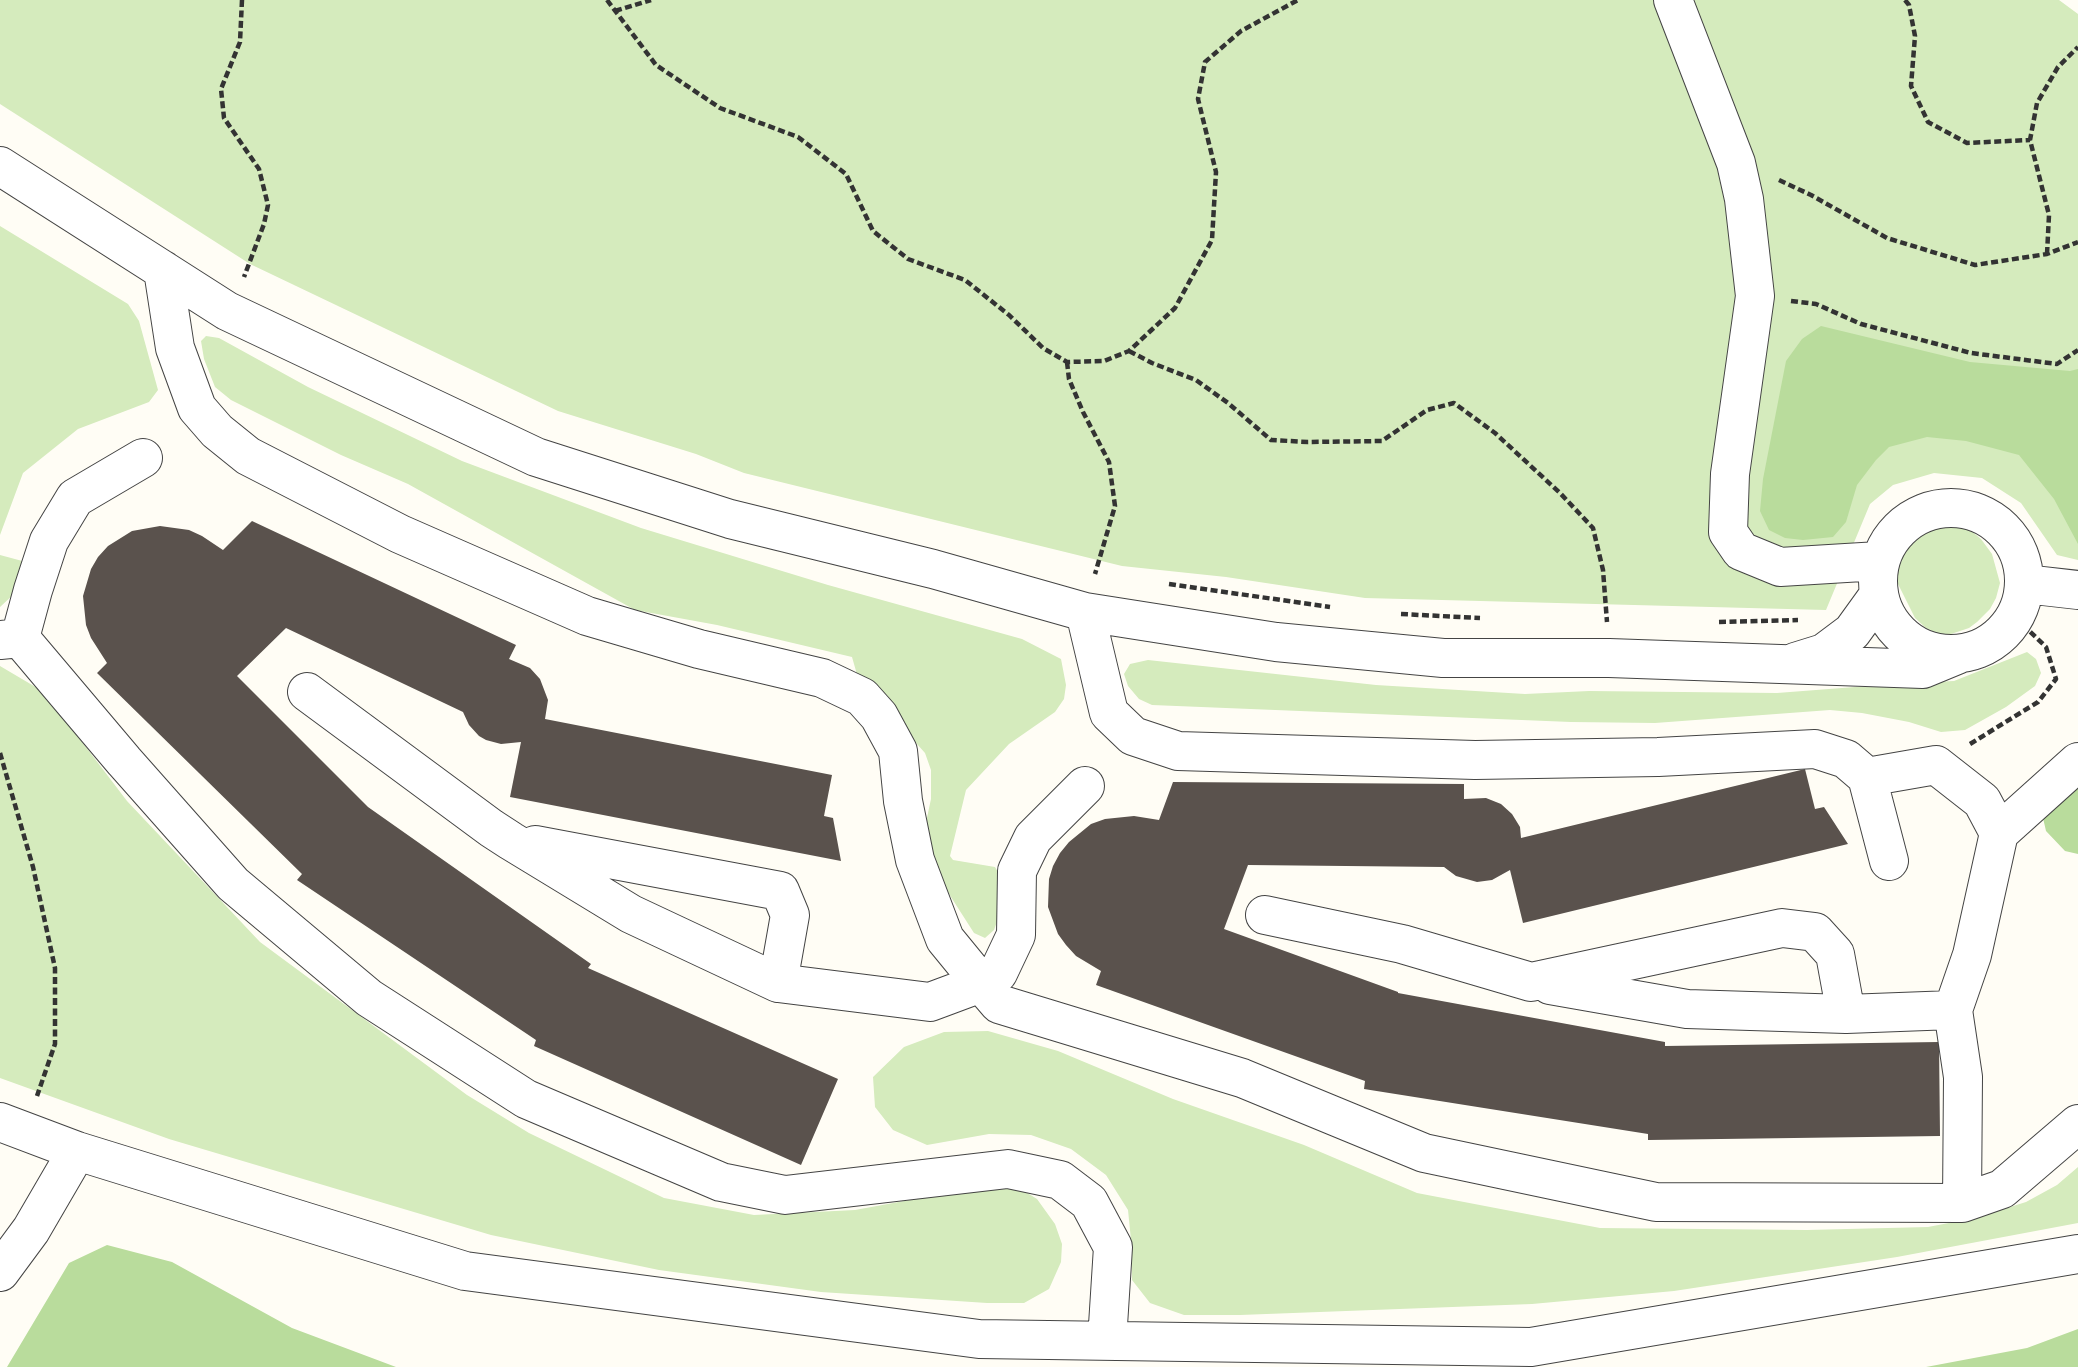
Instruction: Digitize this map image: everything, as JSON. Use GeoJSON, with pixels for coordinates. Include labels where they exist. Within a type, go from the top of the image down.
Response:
{"type":"FeatureCollection","features":[{"type":"Feature","properties":{"kind":"street"},"geometry":{"type":"LineString","coordinates":[[1673,0],[1736,163],[1744,199],[1755,296],[1730,474],[1728,532],[1741,551],[1780,566],[1873,592],[1894,629],[1922,650],[1957,655]]}},
{"type":"Feature","properties":{"kind":"street"},"geometry":{"type":"LineString","coordinates":[[0,166],[227,311],[536,457],[730,519],[933,569],[1085,612],[1276,642],[1429,657],[1609,658],[1787,664],[1923,668],[1991,644],[2020,601],[2017,549],[1995,522],[1962,508],[1927,511],[1897,530],[1873,592],[1852,632],[1824,653],[1787,664]]}},
{"type":"Feature","properties":{"kind":"street"},"geometry":{"type":"LineString","coordinates":[[163,270],[175,348],[197,408],[217,431],[248,456],[401,534],[587,616],[699,649],[822,678],[862,697],[879,716],[898,751],[903,801],[915,860],[945,939],[999,1004],[1242,1078],[1424,1153],[1656,1202],[1962,1203],[2001,1189],[2078,1124]]}},
{"type":"Feature","properties":{"kind":"street"},"geometry":{"type":"LineString","coordinates":[[143,458],[75,498],[49,541],[33,590],[10,639],[124,761],[233,884],[369,998],[526,1099],[721,1182],[785,1195],[1008,1169],[1060,1181],[1089,1202],[1113,1247],[1107,1341]]}},
{"type":"Feature","properties":{"kind":"street"},"geometry":{"type":"LineString","coordinates":[[2020,601],[2078,590]]}},
{"type":"Feature","properties":{"kind":"street"},"geometry":{"type":"LineString","coordinates":[[1085,612],[1109,713],[1133,736],[1178,751],[1475,760],[1658,757],[1815,749],[1846,760],[1867,777],[1889,861]]}},
{"type":"Feature","properties":{"kind":"street"},"geometry":{"type":"LineString","coordinates":[[307,692],[491,828],[631,914],[778,983],[930,1002],[981,984],[998,973],[1016,935],[1017,871],[1033,838],[1084,786]]}},
{"type":"Feature","properties":{"kind":"street"},"geometry":{"type":"LineString","coordinates":[[1962,1203],[1963,1077],[1953,1010],[1972,955],[1999,833],[2078,762]]}},
{"type":"Feature","properties":{"kind":"street"},"geometry":{"type":"LineString","coordinates":[[1867,777],[1936,765],[1982,801],[1999,833]]}},
{"type":"Feature","properties":{"kind":"street"},"geometry":{"type":"LineString","coordinates":[[511,841],[780,891],[790,915],[778,983]]}},
{"type":"Feature","properties":{"kind":"street"},"geometry":{"type":"LineString","coordinates":[[1265,915],[1402,944],[1531,982],[1687,1009],[1846,1014],[1953,1010]]}},
{"type":"Feature","properties":{"kind":"street"},"geometry":{"type":"LineString","coordinates":[[1531,982],[1782,928],[1815,932],[1835,954],[1846,1014]]}},
{"type":"Feature","properties":{"kind":"street"},"geometry":{"type":"LineString","coordinates":[[12,1127],[77,1151],[465,1271],[979,1339],[1531,1347],[2078,1254]]}},
{"type":"Feature","properties":{"kind":"street"},"geometry":{"type":"LineString","coordinates":[[0,1272],[16,1227],[77,1151]]}},
{"type":"Feature","properties":{"kind":"path"},"geometry":{"type":"LineString","coordinates":[[227,311],[242,282],[264,224],[268,205],[259,169],[224,118],[221,89],[240,42],[242,0]]}},
{"type":"Feature","properties":{"kind":"path"},"geometry":{"type":"LineString","coordinates":[[607,0],[656,65],[720,108],[798,137],[846,174],[873,231],[908,260],[965,280],[1009,315],[1043,348],[1067,362],[1104,361],[1129,351],[1175,308],[1212,240],[1216,172],[1198,99],[1205,62],[1241,31],[1298,0]]}},
{"type":"Feature","properties":{"kind":"path"},"geometry":{"type":"LineString","coordinates":[[615,11],[651,0]]}},
{"type":"Feature","properties":{"kind":"path"},"geometry":{"type":"LineString","coordinates":[[1905,0],[1909,5],[1915,36],[1911,86],[1928,122],[1967,143],[2030,140]]}},
{"type":"Feature","properties":{"kind":"path"},"geometry":{"type":"LineString","coordinates":[[2047,254],[2049,215],[2030,140],[2037,103],[2059,67],[2078,47]]}},
{"type":"Feature","properties":{"kind":"path"},"geometry":{"type":"LineString","coordinates":[[1736,163],[1811,195],[1887,238],[1975,265],[2047,254],[2078,242]]}},
{"type":"Feature","properties":{"kind":"path"},"geometry":{"type":"LineString","coordinates":[[1755,296],[1816,304],[1861,324],[1971,353],[2057,364],[2078,350]]}},
{"type":"Feature","properties":{"kind":"path"},"geometry":{"type":"LineString","coordinates":[[1129,351],[1196,380],[1271,440],[1382,440],[1427,410],[1454,403],[1495,433],[1560,493],[1593,528],[1603,570],[1609,658]]}},
{"type":"Feature","properties":{"kind":"path"},"geometry":{"type":"LineString","coordinates":[[1067,362],[1069,379],[1109,462],[1115,506],[1094,574],[1108,576]]}},
{"type":"Feature","properties":{"kind":"path"},"geometry":{"type":"LineString","coordinates":[[1162,583],[1338,608]]}},
{"type":"Feature","properties":{"kind":"path"},"geometry":{"type":"LineString","coordinates":[[1714,622],[1873,592]]}},
{"type":"Feature","properties":{"kind":"path"},"geometry":{"type":"LineString","coordinates":[[1936,765],[2038,702],[2056,678],[2046,647],[2020,601]]}},
{"type":"Feature","properties":{"kind":"path"},"geometry":{"type":"LineString","coordinates":[[1392,613],[1486,618]]}},
{"type":"Feature","properties":{"kind":"path"},"geometry":{"type":"LineString","coordinates":[[0,753],[33,867],[55,968],[55,1044],[12,1127]]}},
{"type":"Feature","properties":{"kind":"green space"},"geometry":{"type":"Polygon","coordinates":[[[0,0],[2059,0],[2078,14],[2078,560],[2057,555],[2021,503],[1982,478],[1934,473],[1893,485],[1870,504],[1826,610],[1365,598],[1226,577],[1122,566],[744,473],[696,454],[558,411],[250,264],[0,104],[0,0]]]}},
{"type":"Feature","properties":{"kind":"green space"},"geometry":{"type":"Polygon","coordinates":[[[0,226],[128,304],[139,321],[158,390],[149,402],[78,429],[23,473],[0,535],[0,226]]]}},
{"type":"Feature","properties":{"kind":"green space"},"geometry":{"type":"Polygon","coordinates":[[[1821,326],[1970,362],[2070,371],[2078,369],[2078,544],[2054,499],[2019,455],[1966,441],[1927,437],[1889,447],[1876,460],[1857,485],[1846,522],[1833,537],[1803,540],[1785,538],[1769,530],[1760,511],[1763,479],[1786,361],[1802,339],[1821,326]]]}},
{"type":"Feature","properties":{"kind":"green space"},"geometry":{"type":"Polygon","coordinates":[[[206,336],[219,338],[308,387],[462,461],[641,528],[828,585],[1022,639],[1061,659],[1066,685],[1064,699],[1055,712],[1009,744],[966,790],[950,856],[953,860],[995,867],[998,872],[999,916],[994,930],[985,938],[974,933],[942,883],[932,861],[925,827],[931,799],[931,770],[925,753],[858,678],[852,657],[717,625],[635,610],[408,484],[341,455],[231,400],[215,387],[204,359],[201,341],[206,336]]]}},
{"type":"Feature","properties":{"kind":"green space"},"geometry":{"type":"Polygon","coordinates":[[[1935,526],[1968,528],[1981,539],[1992,554],[2000,583],[1990,609],[1977,622],[1951,634],[1939,634],[1926,628],[1915,618],[1898,584],[1897,573],[1907,545],[1935,526]]]}},
{"type":"Feature","properties":{"kind":"green space"},"geometry":{"type":"Polygon","coordinates":[[[0,555],[26,562],[14,594],[0,607],[0,555]]]}},
{"type":"Feature","properties":{"kind":"green space"},"geometry":{"type":"Polygon","coordinates":[[[2027,652],[2036,659],[2041,673],[2035,686],[2006,707],[1965,730],[1941,732],[1909,722],[1830,710],[1655,723],[1152,705],[1139,699],[1128,686],[1124,674],[1130,664],[1148,660],[1376,685],[1525,694],[1589,691],[1777,693],[1954,681],[2027,652]]]}},
{"type":"Feature","properties":{"kind":"green space"},"geometry":{"type":"Polygon","coordinates":[[[0,666],[44,692],[127,801],[260,942],[467,1095],[529,1133],[664,1198],[754,1215],[855,1210],[937,1195],[1021,1189],[1037,1199],[1055,1224],[1062,1244],[1061,1262],[1049,1289],[1024,1303],[987,1303],[821,1292],[659,1270],[491,1235],[169,1139],[0,1078],[0,666]]]}},
{"type":"Feature","properties":{"kind":"green space"},"geometry":{"type":"Polygon","coordinates":[[[2078,782],[2078,854],[2065,851],[2046,831],[2043,818],[2078,782]]]}},
{"type":"Feature","properties":{"kind":"green space"},"geometry":{"type":"Polygon","coordinates":[[[988,1031],[1058,1051],[1173,1099],[1304,1145],[1417,1193],[1600,1228],[1807,1230],[1928,1227],[1975,1218],[2026,1202],[2057,1185],[2078,1167],[2078,1223],[1897,1257],[1674,1291],[1532,1304],[1184,1315],[1150,1303],[1132,1280],[1128,1210],[1106,1175],[1071,1149],[1031,1135],[989,1134],[927,1145],[893,1130],[875,1107],[873,1077],[904,1047],[944,1032],[988,1031]]]}},
{"type":"Feature","properties":{"kind":"green space"},"geometry":{"type":"Polygon","coordinates":[[[107,1245],[172,1262],[292,1328],[396,1367],[7,1367],[69,1263],[107,1245]]]}},
{"type":"Feature","properties":{"kind":"green space"},"geometry":{"type":"Polygon","coordinates":[[[2078,1329],[2078,1367],[1926,1367],[2027,1348],[2078,1329]]]}},
{"type":"Feature","properties":{"kind":"building"},"geometry":{"type":"Polygon","coordinates":[[[252,521],[516,645],[509,659],[530,668],[540,679],[548,700],[545,719],[832,775],[824,816],[833,818],[841,861],[510,797],[521,742],[501,744],[486,740],[469,725],[463,712],[286,628],[237,676],[368,807],[591,964],[588,968],[838,1079],[801,1165],[534,1046],[536,1040],[297,880],[302,874],[97,673],[107,663],[86,625],[83,596],[91,569],[108,546],[132,531],[160,526],[189,530],[223,550],[252,521]]]}},
{"type":"Feature","properties":{"kind":"building"},"geometry":{"type":"Polygon","coordinates":[[[1805,769],[1815,809],[1824,807],[1848,844],[1523,923],[1510,870],[1492,880],[1477,882],[1456,876],[1444,867],[1248,865],[1224,929],[1398,993],[1665,1042],[1665,1046],[1939,1042],[1940,1136],[1648,1140],[1648,1134],[1364,1089],[1365,1081],[1096,985],[1101,971],[1076,956],[1066,945],[1058,934],[1048,907],[1049,879],[1053,866],[1069,842],[1091,824],[1105,819],[1134,816],[1159,820],[1173,782],[1464,784],[1464,799],[1486,798],[1501,804],[1512,814],[1520,827],[1521,838],[1805,769]]]}}]}
